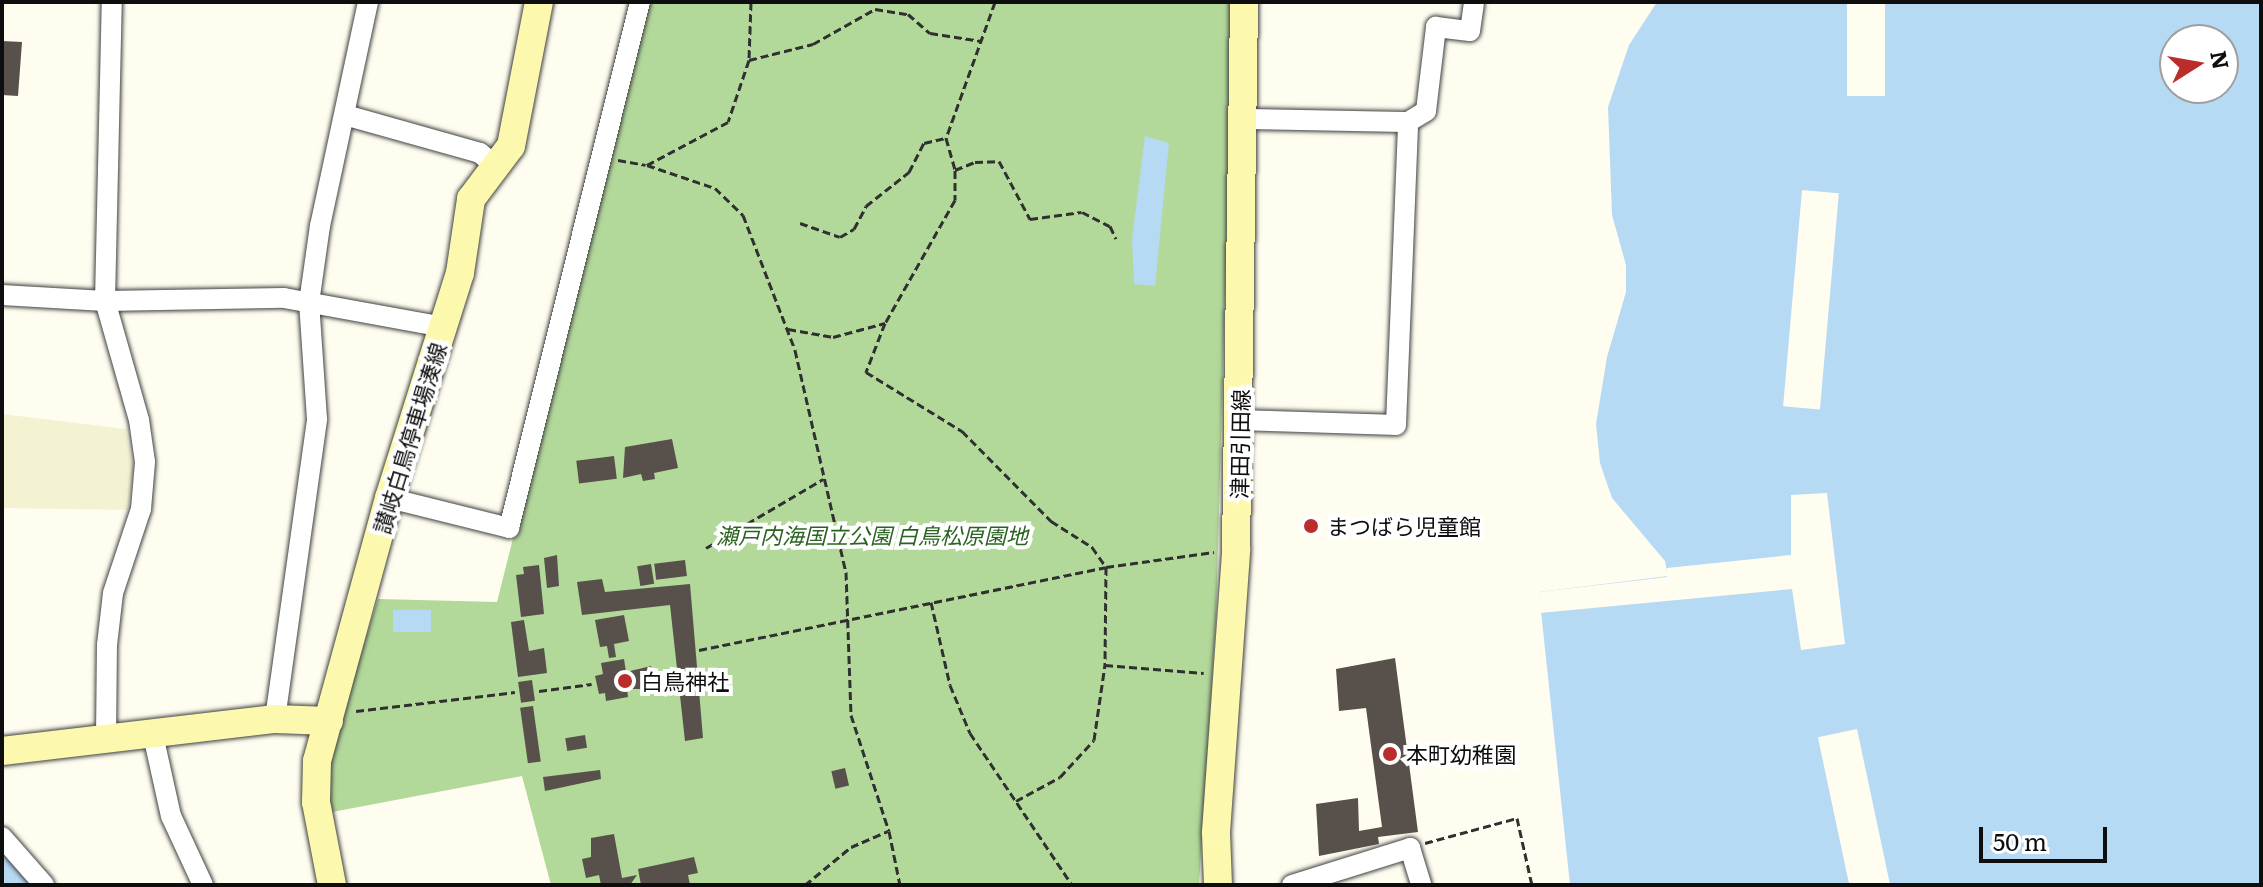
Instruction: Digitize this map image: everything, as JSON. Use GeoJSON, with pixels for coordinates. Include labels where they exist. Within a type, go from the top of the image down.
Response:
{"type":"FeatureCollection","features":[{"type":"Feature","properties":{"kind":"main road","name":"讃岐白鳥停車場湊線"},"geometry":{"type":"LineString","coordinates":[[332,885],[316,802],[317,761],[389,498],[460,273],[471,199],[498,168],[511,146],[539,2]]}},
{"type":"Feature","properties":{"kind":"main road","name":"津田引田線"},"geometry":{"type":"LineString","coordinates":[[1218,885],[1216,832],[1236,550],[1240,420],[1244,2]]}},
{"type":"Feature","properties":{"kind":"main road"},"geometry":{"type":"LineString","coordinates":[[2,751],[275,719],[330,717]]}},
{"type":"Feature","properties":{"kind":"street"},"geometry":{"type":"LineString","coordinates":[[106,738],[107,645],[113,593],[141,509],[145,462],[139,420],[105,301],[112,2]]}},
{"type":"Feature","properties":{"kind":"street"},"geometry":{"type":"LineString","coordinates":[[275,719],[317,419],[309,303],[368,2]]}},
{"type":"Feature","properties":{"kind":"street"},"geometry":{"type":"LineString","coordinates":[[389,498],[509,528],[640,2]]}},
{"type":"Feature","properties":{"kind":"street"},"geometry":{"type":"LineString","coordinates":[[1245,119],[1408,122],[1426,111],[1436,27],[1470,31],[1474,2]]}},
{"type":"Feature","properties":{"kind":"street"},"geometry":{"type":"LineString","coordinates":[[345,115],[480,153],[498,168]]}},
{"type":"Feature","properties":{"kind":"street"},"geometry":{"type":"LineString","coordinates":[[1240,420],[1396,425],[1408,122]]}},
{"type":"Feature","properties":{"kind":"street"},"geometry":{"type":"LineString","coordinates":[[2,295],[105,301],[284,298],[444,327]]}},
{"type":"Feature","properties":{"kind":"street"},"geometry":{"type":"LineString","coordinates":[[153,735],[171,816],[203,885]]}},
{"type":"Feature","properties":{"kind":"street"},"geometry":{"type":"LineString","coordinates":[[2,837],[44,885]]}},
{"type":"Feature","properties":{"kind":"street"},"geometry":{"type":"LineString","coordinates":[[1292,885],[1410,848],[1421,885]]}},
{"type":"Feature","properties":{"kind":"path"},"geometry":{"type":"LineString","coordinates":[[647,165],[728,122],[749,60],[751,2]]}},
{"type":"Feature","properties":{"kind":"path"},"geometry":{"type":"LineString","coordinates":[[995,2],[946,138],[955,170],[955,200],[885,323],[866,372],[962,431],[1051,521],[1092,547],[1106,567],[1105,665],[1094,740],[1060,777],[1016,801]]}},
{"type":"Feature","properties":{"kind":"path"},"geometry":{"type":"LineString","coordinates":[[749,60],[813,44],[875,9],[908,14],[930,33],[981,41]]}},
{"type":"Feature","properties":{"kind":"path"},"geometry":{"type":"LineString","coordinates":[[800,223],[840,237],[854,229],[866,206],[909,172],[924,143],[946,138]]}},
{"type":"Feature","properties":{"kind":"path"},"geometry":{"type":"LineString","coordinates":[[603,157],[647,165],[715,188],[743,215],[787,329],[824,478],[846,572],[851,715],[889,831],[900,885]]}},
{"type":"Feature","properties":{"kind":"path"},"geometry":{"type":"LineString","coordinates":[[955,170],[975,162],[999,161],[1030,219],[1082,212],[1110,226],[1116,239]]}},
{"type":"Feature","properties":{"kind":"path"},"geometry":{"type":"LineString","coordinates":[[787,329],[833,337],[885,323]]}},
{"type":"Feature","properties":{"kind":"path"},"geometry":{"type":"LineString","coordinates":[[706,548],[824,478]]}},
{"type":"Feature","properties":{"kind":"path"},"geometry":{"type":"LineString","coordinates":[[699,650],[1106,567],[1236,550]]}},
{"type":"Feature","properties":{"kind":"path"},"geometry":{"type":"LineString","coordinates":[[931,602],[950,685],[970,733],[1072,885]]}},
{"type":"Feature","properties":{"kind":"path"},"geometry":{"type":"LineString","coordinates":[[1105,665],[1227,675]]}},
{"type":"Feature","properties":{"kind":"path"},"geometry":{"type":"LineString","coordinates":[[539,691],[592,684]]}},
{"type":"Feature","properties":{"kind":"path"},"geometry":{"type":"LineString","coordinates":[[330,717],[515,692]]}},
{"type":"Feature","properties":{"kind":"path"},"geometry":{"type":"LineString","coordinates":[[1410,848],[1517,818],[1532,885]]}},
{"type":"Feature","properties":{"kind":"path"},"geometry":{"type":"LineString","coordinates":[[805,885],[851,847],[889,831]]}},
{"type":"Feature","properties":{"kind":"green space","name":"瀬戸内海国立公園 白鳥松原園地"},"geometry":{"type":"Polygon","coordinates":[[[648,2],[1233,2],[1216,619],[1199,885],[551,885],[522,776],[327,813],[328,761],[378,599],[497,602],[648,2]]]}},
{"type":"Feature","properties":{"kind":"green space"},"geometry":{"type":"Polygon","coordinates":[[[2,414],[126,429],[133,469],[128,510],[2,508],[2,414]]]}},
{"type":"Feature","properties":{"kind":"water"},"geometry":{"type":"Polygon","coordinates":[[[1657,2],[2261,2],[2261,885],[1570,885],[1539,592],[1668,576],[1665,561],[1612,498],[1600,463],[1596,424],[1607,357],[1626,292],[1626,265],[1612,215],[1608,107],[1629,45],[1657,2]]]}},
{"type":"Feature","properties":{"kind":"water"},"geometry":{"type":"Polygon","coordinates":[[[1145,136],[1169,143],[1155,286],[1134,284],[1132,239],[1145,136]]]}},
{"type":"Feature","properties":{"kind":"water"},"geometry":{"type":"Polygon","coordinates":[[[393,610],[431,610],[431,632],[393,632],[393,610]]]}},
{"type":"Feature","properties":{"kind":"pier"},"geometry":{"type":"Polygon","coordinates":[[[1847,2],[1885,2],[1885,96],[1847,96],[1847,2]]]}},
{"type":"Feature","properties":{"kind":"pier"},"geometry":{"type":"Polygon","coordinates":[[[1802,190],[1839,193],[1820,409],[1783,406],[1802,190]]]}},
{"type":"Feature","properties":{"kind":"pier"},"geometry":{"type":"Polygon","coordinates":[[[1827,493],[1845,644],[1801,650],[1792,589],[1540,613],[1539,592],[1667,577],[1667,568],[1791,555],[1791,495],[1827,493]]]}},
{"type":"Feature","properties":{"kind":"pier"},"geometry":{"type":"Polygon","coordinates":[[[1857,729],[1890,885],[1849,885],[1818,737],[1857,729]]]}},
{"type":"Feature","properties":{"kind":"building"},"geometry":{"type":"Polygon","coordinates":[[[2,41],[22,42],[18,96],[2,95],[2,41]]]}},
{"type":"Feature","properties":{"kind":"building"},"geometry":{"type":"Polygon","coordinates":[[[672,439],[678,468],[654,473],[655,479],[643,481],[641,474],[623,478],[625,447],[672,439]]]}},
{"type":"Feature","properties":{"kind":"building"},"geometry":{"type":"Polygon","coordinates":[[[614,456],[617,479],[579,483],[576,461],[614,456]]]}},
{"type":"Feature","properties":{"kind":"building"},"geometry":{"type":"Polygon","coordinates":[[[557,555],[559,586],[547,588],[544,558],[557,555]]]}},
{"type":"Feature","properties":{"kind":"building"},"geometry":{"type":"Polygon","coordinates":[[[685,560],[687,576],[656,580],[654,564],[685,560]]]}},
{"type":"Feature","properties":{"kind":"building"},"geometry":{"type":"Polygon","coordinates":[[[651,564],[654,584],[640,586],[637,566],[651,564]]]}},
{"type":"Feature","properties":{"kind":"building"},"geometry":{"type":"Polygon","coordinates":[[[539,565],[544,614],[521,617],[516,575],[524,574],[523,567],[539,565]]]}},
{"type":"Feature","properties":{"kind":"building"},"geometry":{"type":"Polygon","coordinates":[[[602,579],[605,592],[690,584],[703,738],[685,741],[670,605],[582,615],[577,582],[602,579]]]}},
{"type":"Feature","properties":{"kind":"building"},"geometry":{"type":"Polygon","coordinates":[[[624,615],[629,641],[614,644],[616,657],[609,658],[607,646],[600,647],[595,620],[624,615]]]}},
{"type":"Feature","properties":{"kind":"building"},"geometry":{"type":"Polygon","coordinates":[[[524,620],[529,651],[544,648],[547,673],[518,677],[511,622],[524,620]]]}},
{"type":"Feature","properties":{"kind":"building","name":"本町幼稚園"},"geometry":{"type":"Polygon","coordinates":[[[1395,658],[1418,832],[1378,837],[1379,844],[1319,856],[1316,804],[1358,798],[1359,831],[1382,827],[1366,708],[1339,711],[1336,669],[1395,658]]]}},
{"type":"Feature","properties":{"kind":"building","name":"白鳥神社"},"geometry":{"type":"Polygon","coordinates":[[[624,659],[626,672],[651,666],[655,689],[627,689],[628,697],[606,701],[605,693],[599,694],[595,676],[603,674],[601,663],[624,659]]]}},
{"type":"Feature","properties":{"kind":"building"},"geometry":{"type":"Polygon","coordinates":[[[532,680],[535,701],[521,703],[518,682],[532,680]]]}},
{"type":"Feature","properties":{"kind":"building"},"geometry":{"type":"Polygon","coordinates":[[[533,706],[541,761],[528,763],[520,708],[533,706]]]}},
{"type":"Feature","properties":{"kind":"building"},"geometry":{"type":"Polygon","coordinates":[[[585,735],[587,748],[567,751],[565,738],[585,735]]]}},
{"type":"Feature","properties":{"kind":"building"},"geometry":{"type":"Polygon","coordinates":[[[845,768],[849,786],[835,789],[831,771],[845,768]]]}},
{"type":"Feature","properties":{"kind":"building"},"geometry":{"type":"Polygon","coordinates":[[[600,770],[601,779],[545,791],[543,777],[600,770]]]}},
{"type":"Feature","properties":{"kind":"building"},"geometry":{"type":"Polygon","coordinates":[[[614,834],[622,878],[637,875],[630,885],[601,885],[599,875],[586,878],[582,859],[591,857],[591,838],[614,834]]]}},
{"type":"Feature","properties":{"kind":"building"},"geometry":{"type":"Polygon","coordinates":[[[694,857],[698,873],[688,875],[690,885],[641,885],[638,869],[694,857]]]}},
{"type":"Feature","properties":{"kind":"waterway"},"geometry":{"type":"LineString","coordinates":[[2,856],[26,885]]}},
{"type":"Feature","properties":{"kind":"place","name":"まつばら児童館"},"geometry":{"type":"Point","coordinates":[1311,526]}},
{"type":"Feature","properties":{"kind":"place","name":"白鳥神社"},"geometry":{"type":"Point","coordinates":[625,681]}},
{"type":"Feature","properties":{"kind":"place","name":"本町幼稚園"},"geometry":{"type":"Point","coordinates":[1390,754]}}]}
